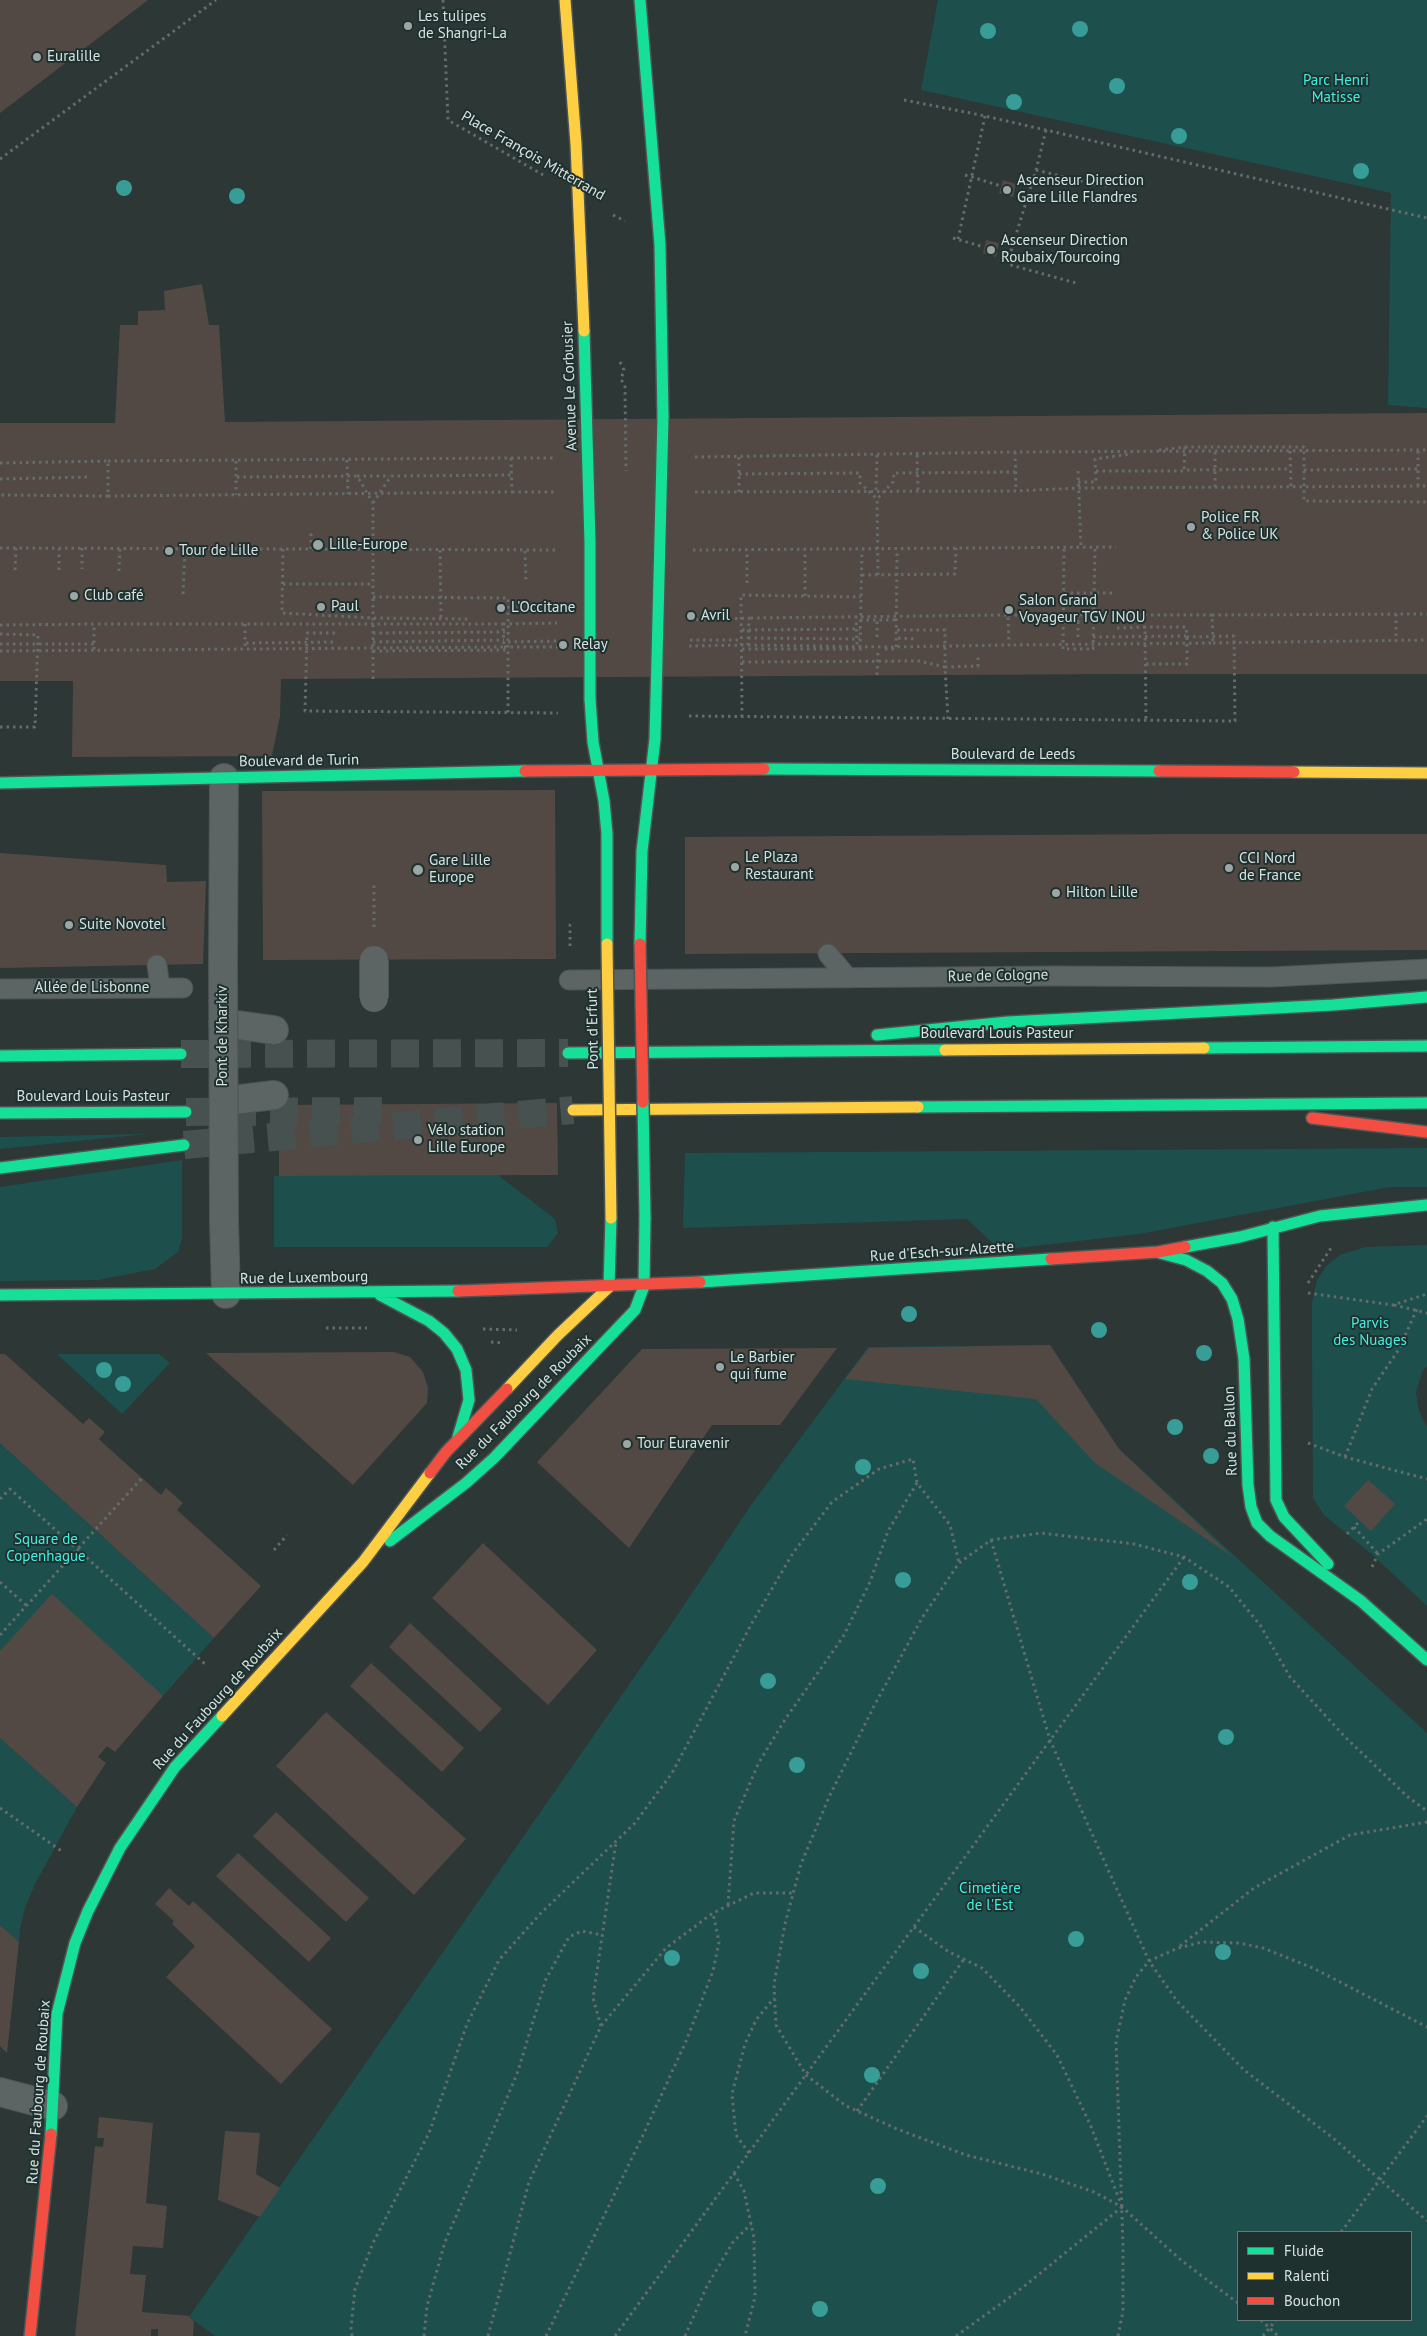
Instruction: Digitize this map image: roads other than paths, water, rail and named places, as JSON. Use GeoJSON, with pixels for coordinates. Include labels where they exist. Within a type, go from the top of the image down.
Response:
{"type":"FeatureCollection","features":[{"type":"Feature","properties":{"kind":"main road","name":"Avenue Le Corbusier"},"geometry":{"type":"LineString","coordinates":[[565,0],[576,153],[586,386],[590,542],[590,699],[593,742],[599,770]]}},
{"type":"Feature","properties":{"kind":"main road"},"geometry":{"type":"LineString","coordinates":[[640,0],[657,194],[663,331],[656,699],[651,770],[642,851],[640,944],[645,1218],[644,1286]]}},
{"type":"Feature","properties":{"kind":"main road","name":"Boulevard de Leeds"},"geometry":{"type":"LineString","coordinates":[[599,770],[787,769],[1427,773]]}},
{"type":"Feature","properties":{"kind":"main road","name":"Boulevard de Turin"},"geometry":{"type":"LineString","coordinates":[[0,783],[599,770]]}},
{"type":"Feature","properties":{"kind":"main road","name":"Pont d'Erfurt"},"geometry":{"type":"LineString","coordinates":[[599,770],[608,834],[607,944],[611,1218],[609,1287]]}},
{"type":"Feature","properties":{"kind":"main road"},"geometry":{"type":"LineString","coordinates":[[862,1036],[1008,1022],[1240,1011],[1427,997]]}},
{"type":"Feature","properties":{"kind":"main road"},"geometry":{"type":"LineString","coordinates":[[715,1051],[832,1039]]}},
{"type":"Feature","properties":{"kind":"main road","name":"Boulevard Louis Pasteur"},"geometry":{"type":"LineString","coordinates":[[568,1053],[1427,1046]]}},
{"type":"Feature","properties":{"kind":"main road"},"geometry":{"type":"LineString","coordinates":[[0,1056],[181,1054]]}},
{"type":"Feature","properties":{"kind":"main road"},"geometry":{"type":"LineString","coordinates":[[573,1110],[1427,1103]]}},
{"type":"Feature","properties":{"kind":"main road"},"geometry":{"type":"LineString","coordinates":[[1227,1105],[1366,1126],[1427,1132]]}},
{"type":"Feature","properties":{"kind":"main road","name":"Boulevard Louis Pasteur"},"geometry":{"type":"LineString","coordinates":[[0,1113],[186,1112]]}},
{"type":"Feature","properties":{"kind":"main road"},"geometry":{"type":"LineString","coordinates":[[0,1168],[184,1144]]}},
{"type":"Feature","properties":{"kind":"main road"},"geometry":{"type":"LineString","coordinates":[[1273,1227],[1320,1216],[1427,1205]]}},
{"type":"Feature","properties":{"kind":"main road","name":"Rue d'Esch-sur-Alzette"},"geometry":{"type":"LineString","coordinates":[[609,1287],[1158,1252],[1240,1237],[1273,1227]]}},
{"type":"Feature","properties":{"kind":"main road","name":"Rue du Ballon"},"geometry":{"type":"LineString","coordinates":[[1273,1227],[1276,1500],[1284,1517],[1361,1601],[1427,1660]]}},
{"type":"Feature","properties":{"kind":"main road","name":"Rue du Ballon"},"geometry":{"type":"LineString","coordinates":[[1158,1252],[1186,1260],[1207,1271],[1222,1283],[1232,1299],[1238,1320],[1244,1359],[1248,1485],[1251,1507],[1257,1523],[1270,1536],[1361,1601]]}},
{"type":"Feature","properties":{"kind":"main road","name":"Rue du Faubourg de Roubaix"},"geometry":{"type":"LineString","coordinates":[[362,1562],[460,1487],[494,1458],[635,1310],[644,1286]]}},
{"type":"Feature","properties":{"kind":"main road","name":"Rue de Luxembourg"},"geometry":{"type":"LineString","coordinates":[[0,1295],[226,1294],[609,1287]]}},
{"type":"Feature","properties":{"kind":"main road","name":"Rue du Faubourg de Roubaix"},"geometry":{"type":"LineString","coordinates":[[30,2336],[50,2162],[57,2014],[65,1978],[88,1910],[120,1848],[152,1798],[196,1742],[362,1562],[456,1441],[558,1335],[609,1287]]}},
{"type":"Feature","properties":{"kind":"main road"},"geometry":{"type":"LineString","coordinates":[[374,1292],[412,1310],[429,1321],[444,1333],[457,1349],[466,1370],[469,1400],[466,1417],[456,1441]]}},
{"type":"Feature","properties":{"kind":"street","name":"Pont de Kharkiv"},"geometry":{"type":"LineString","coordinates":[[224,778],[223,1024],[226,1294]]}},
{"type":"Feature","properties":{"kind":"street"},"geometry":{"type":"LineString","coordinates":[[374,960],[374,998]]}},
{"type":"Feature","properties":{"kind":"street"},"geometry":{"type":"LineString","coordinates":[[223,1024],[274,1030]]}},
{"type":"Feature","properties":{"kind":"street"},"geometry":{"type":"LineString","coordinates":[[224,1101],[274,1095]]}},
{"type":"Feature","properties":{"kind":"street"},"geometry":{"type":"LineString","coordinates":[[0,2092],[53,2106]]}},
{"type":"Feature","properties":{"kind":"lane"},"geometry":{"type":"LineString","coordinates":[[828,954],[848,978]]}},
{"type":"Feature","properties":{"kind":"lane"},"geometry":{"type":"LineString","coordinates":[[157,965],[160,988]]}},
{"type":"Feature","properties":{"kind":"lane","name":"Rue de Cologne"},"geometry":{"type":"LineString","coordinates":[[569,980],[1054,976],[1271,978],[1427,969]]}},
{"type":"Feature","properties":{"kind":"lane","name":"Allée de Lisbonne"},"geometry":{"type":"LineString","coordinates":[[0,988],[183,988]]}},
{"type":"Feature","properties":{"kind":"tunnel"},"geometry":{"type":"LineString","coordinates":[[181,1054],[568,1053]]}},
{"type":"Feature","properties":{"kind":"tunnel"},"geometry":{"type":"LineString","coordinates":[[184,1145],[573,1110]]}},
{"type":"Feature","properties":{"kind":"tunnel"},"geometry":{"type":"LineString","coordinates":[[186,1112],[382,1111]]}},
{"type":"Feature","properties":{"kind":"place","name":"Les tulipes de Shangri-La"},"geometry":{"type":"Point","coordinates":[408,26]}},
{"type":"Feature","properties":{"kind":"place","name":"Euralille"},"geometry":{"type":"Point","coordinates":[37,57]}},
{"type":"Feature","properties":{"kind":"place","name":"Ascenseur Direction Gare Lille Flandres"},"geometry":{"type":"Point","coordinates":[1007,190]}},
{"type":"Feature","properties":{"kind":"place","name":"Ascenseur Direction Roubaix/Tourcoing"},"geometry":{"type":"Point","coordinates":[991,250]}},
{"type":"Feature","properties":{"kind":"place","name":"Police FR & Police UK"},"geometry":{"type":"Point","coordinates":[1191,527]}},
{"type":"Feature","properties":{"kind":"place","name":"Lille-Europe"},"geometry":{"type":"Point","coordinates":[318,545]}},
{"type":"Feature","properties":{"kind":"place","name":"Tour de Lille"},"geometry":{"type":"Point","coordinates":[169,551]}},
{"type":"Feature","properties":{"kind":"place","name":"Club café"},"geometry":{"type":"Point","coordinates":[74,596]}},
{"type":"Feature","properties":{"kind":"place","name":"Paul"},"geometry":{"type":"Point","coordinates":[321,607]}},
{"type":"Feature","properties":{"kind":"place","name":"L'Occitane"},"geometry":{"type":"Point","coordinates":[501,608]}},
{"type":"Feature","properties":{"kind":"place","name":"Salon Grand Voyageur TGV INOU"},"geometry":{"type":"Point","coordinates":[1009,610]}},
{"type":"Feature","properties":{"kind":"place","name":"Avril"},"geometry":{"type":"Point","coordinates":[691,616]}},
{"type":"Feature","properties":{"kind":"place","name":"Relay"},"geometry":{"type":"Point","coordinates":[563,645]}},
{"type":"Feature","properties":{"kind":"place","name":"Le Plaza Restaurant"},"geometry":{"type":"Point","coordinates":[735,867]}},
{"type":"Feature","properties":{"kind":"place","name":"CCI Nord de France"},"geometry":{"type":"Point","coordinates":[1229,868]}},
{"type":"Feature","properties":{"kind":"place","name":"Gare Lille Europe"},"geometry":{"type":"Point","coordinates":[418,870]}},
{"type":"Feature","properties":{"kind":"place","name":"Hilton Lille"},"geometry":{"type":"Point","coordinates":[1056,893]}},
{"type":"Feature","properties":{"kind":"place","name":"Suite Novotel"},"geometry":{"type":"Point","coordinates":[69,925]}},
{"type":"Feature","properties":{"kind":"place","name":"Vélo station Lille Europe"},"geometry":{"type":"Point","coordinates":[418,1140]}},
{"type":"Feature","properties":{"kind":"place","name":"Le Barbier qui fume"},"geometry":{"type":"Point","coordinates":[720,1367]}},
{"type":"Feature","properties":{"kind":"place","name":"Tour Euravenir"},"geometry":{"type":"Point","coordinates":[627,1444]}},
{"type":"Feature","properties":{"kind":"park label","name":"Parc Henri Matisse"},"geometry":{"type":"Point","coordinates":[1336,90]}},
{"type":"Feature","properties":{"kind":"park label","name":"Parvis des Nuages"},"geometry":{"type":"Point","coordinates":[1370,1332]}},
{"type":"Feature","properties":{"kind":"park label","name":"Square de Copenhague"},"geometry":{"type":"Point","coordinates":[46,1548]}},
{"type":"Feature","properties":{"kind":"park label","name":"Cimetière de l'Est"},"geometry":{"type":"Point","coordinates":[990,1898]}}]}
